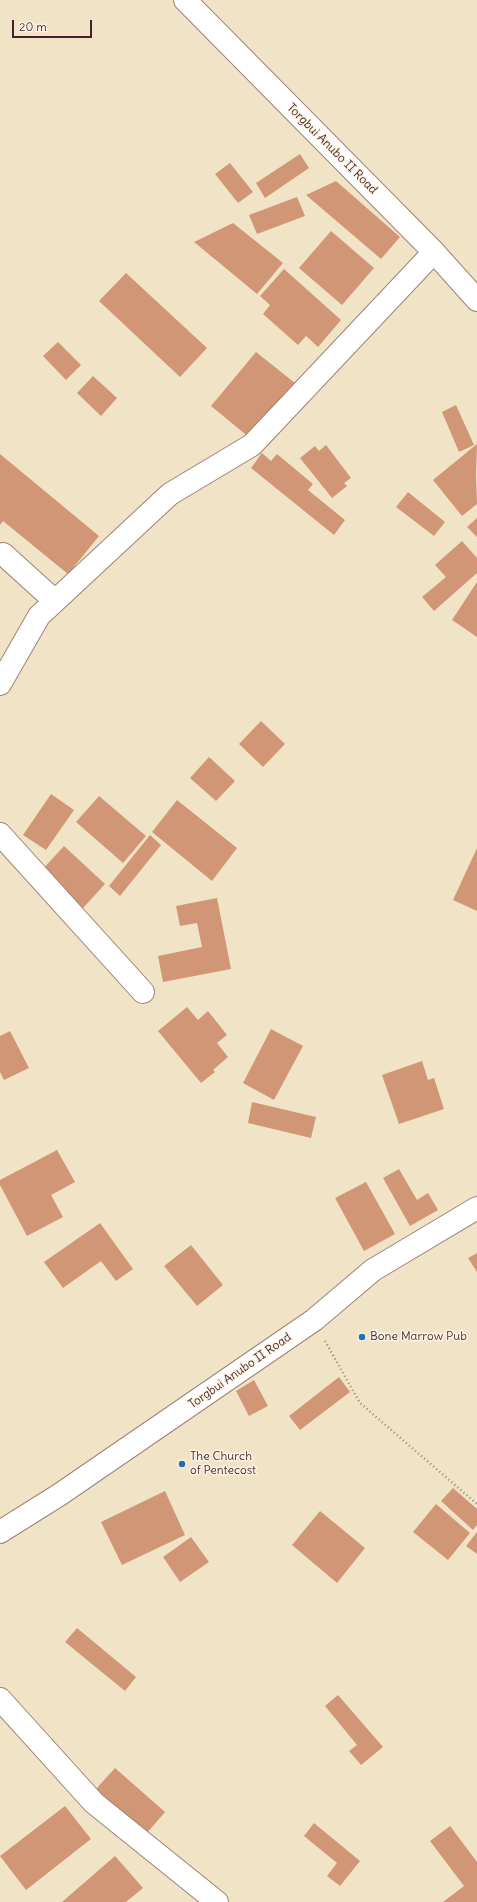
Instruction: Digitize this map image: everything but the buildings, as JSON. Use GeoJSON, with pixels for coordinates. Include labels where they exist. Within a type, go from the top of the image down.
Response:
{"type":"FeatureCollection","features":[{"type":"Feature","properties":{"kind":"street","name":"Torgbui Anubo II Road"},"geometry":{"type":"LineString","coordinates":[[185,0],[434,252],[477,300]]}},
{"type":"Feature","properties":{"kind":"street"},"geometry":{"type":"LineString","coordinates":[[0,684],[39,616],[170,494],[252,445],[434,252]]}},
{"type":"Feature","properties":{"kind":"street"},"geometry":{"type":"LineString","coordinates":[[3,554],[55,601]]}},
{"type":"Feature","properties":{"kind":"street"},"geometry":{"type":"LineString","coordinates":[[0,834],[143,992]]}},
{"type":"Feature","properties":{"kind":"street","name":"Torgbui Anubo II Road"},"geometry":{"type":"LineString","coordinates":[[0,1532],[59,1495],[314,1320],[373,1270],[477,1208]]}},
{"type":"Feature","properties":{"kind":"street"},"geometry":{"type":"LineString","coordinates":[[0,1698],[94,1803],[217,1902]]}},
{"type":"Feature","properties":{"kind":"path"},"geometry":{"type":"LineString","coordinates":[[314,1320],[360,1403],[477,1504]]}},
{"type":"Feature","properties":{"kind":"place","name":"Bone Marrow Pub"},"geometry":{"type":"Point","coordinates":[362,1337]}},
{"type":"Feature","properties":{"kind":"place","name":"The Church of Pentecost"},"geometry":{"type":"Point","coordinates":[182,1464]}}]}
